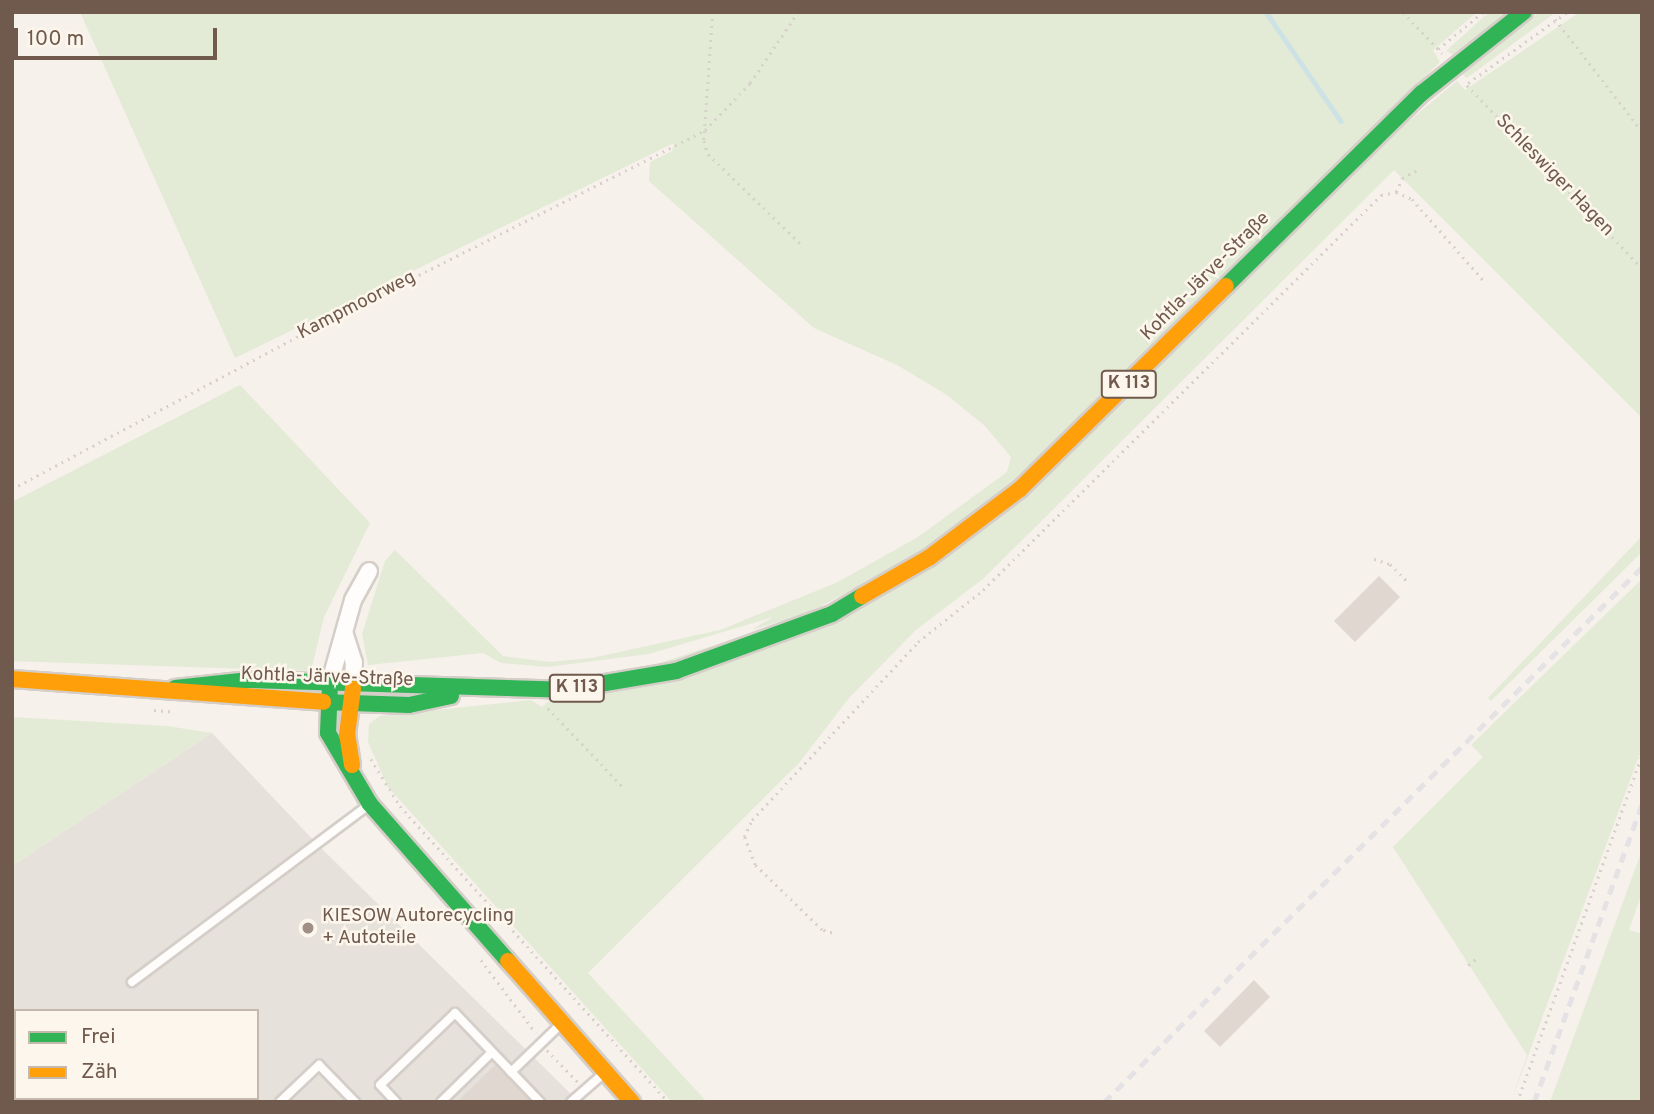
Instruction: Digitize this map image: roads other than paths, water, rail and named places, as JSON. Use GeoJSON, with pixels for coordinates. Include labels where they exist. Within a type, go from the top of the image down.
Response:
{"type":"FeatureCollection","features":[{"type":"Feature","properties":{"kind":"main road","name":"Kohtla-Järve-Straße"},"geometry":{"type":"LineString","coordinates":[[175,688],[250,680],[353,682],[477,691],[532,691],[611,684],[711,661],[832,614],[930,557],[1020,489],[1422,93],[1524,12]]}},
{"type":"Feature","properties":{"kind":"main road","name":"Kohtla-Järve-Straße"},"geometry":{"type":"LineString","coordinates":[[12,679],[175,688],[352,704],[410,705],[477,691]]}},
{"type":"Feature","properties":{"kind":"main road"},"geometry":{"type":"LineString","coordinates":[[330,682],[327,703],[328,733],[370,804],[632,1102]]}},
{"type":"Feature","properties":{"kind":"main road"},"geometry":{"type":"LineString","coordinates":[[353,682],[348,735],[354,779]]}},
{"type":"Feature","properties":{"kind":"street"},"geometry":{"type":"LineString","coordinates":[[330,682],[332,660],[345,635],[353,600],[369,571]]}},
{"type":"Feature","properties":{"kind":"street"},"geometry":{"type":"LineString","coordinates":[[345,635],[354,662],[353,682]]}},
{"type":"Feature","properties":{"kind":"lane"},"geometry":{"type":"LineString","coordinates":[[132,982],[370,804]]}},
{"type":"Feature","properties":{"kind":"lane"},"geometry":{"type":"LineString","coordinates":[[396,1102],[380,1085],[456,1013],[540,1102]]}},
{"type":"Feature","properties":{"kind":"lane"},"geometry":{"type":"LineString","coordinates":[[511,1072],[561,1024]]}},
{"type":"Feature","properties":{"kind":"lane"},"geometry":{"type":"LineString","coordinates":[[441,1102],[492,1052]]}},
{"type":"Feature","properties":{"kind":"lane"},"geometry":{"type":"LineString","coordinates":[[280,1102],[319,1065],[355,1102]]}},
{"type":"Feature","properties":{"kind":"lane"},"geometry":{"type":"LineString","coordinates":[[571,1102],[604,1072]]}},
{"type":"Feature","properties":{"kind":"waterway"},"geometry":{"type":"LineString","coordinates":[[1266,12],[1341,121]]}},
{"type":"Feature","properties":{"kind":"railway"},"geometry":{"type":"LineString","coordinates":[[1104,1102],[1642,567]]}},
{"type":"Feature","properties":{"kind":"railway"},"geometry":{"type":"LineString","coordinates":[[1534,1102],[1642,803]]}},
{"type":"Feature","properties":{"kind":"place","name":"KIESOW Autorecycling + Autoteile"},"geometry":{"type":"Point","coordinates":[308,928]}}]}
